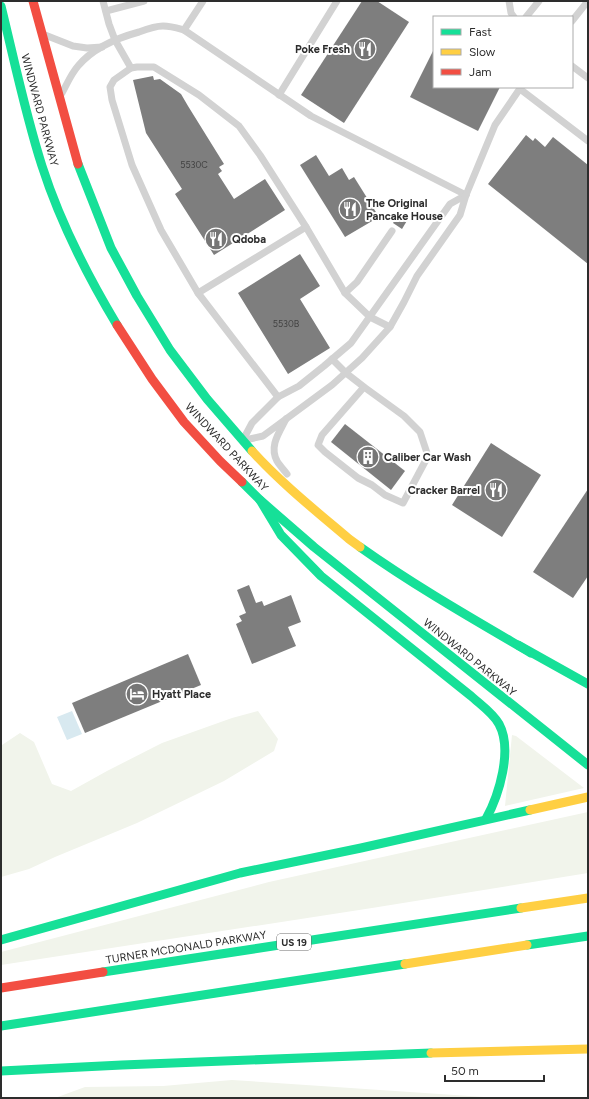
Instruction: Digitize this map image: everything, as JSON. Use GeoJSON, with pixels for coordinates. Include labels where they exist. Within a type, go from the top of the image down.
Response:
{"type":"FeatureCollection","features":[{"type":"Feature","properties":{"kind":"main road","name":"WINDWARD PARKWAY"},"geometry":{"type":"LineString","coordinates":[[33,1],[80,170],[112,248],[137,296],[170,350],[240,443],[349,539],[394,571],[518,645],[588,689]]}},
{"type":"Feature","properties":{"kind":"main road","name":"WINDWARD PARKWAY"},"geometry":{"type":"LineString","coordinates":[[1,6],[28,120],[42,167],[76,251],[122,335],[184,422],[223,458],[260,500],[314,547],[588,765]]}},
{"type":"Feature","properties":{"kind":"main road"},"geometry":{"type":"LineString","coordinates":[[260,500],[281,535],[321,576],[471,696],[491,714],[500,725],[504,750],[503,774],[500,789],[493,808],[486,819]]}},
{"type":"Feature","properties":{"kind":"main road"},"geometry":{"type":"LineString","coordinates":[[518,645],[588,684]]}},
{"type":"Feature","properties":{"kind":"main road"},"geometry":{"type":"LineString","coordinates":[[1,940],[240,873],[361,848],[588,797]]}},
{"type":"Feature","properties":{"kind":"main road","name":"TURNER MCDONALD PARKWAY"},"geometry":{"type":"LineString","coordinates":[[1,988],[588,898]]}},
{"type":"Feature","properties":{"kind":"main road"},"geometry":{"type":"LineString","coordinates":[[1,1026],[588,936]]}},
{"type":"Feature","properties":{"kind":"main road"},"geometry":{"type":"LineString","coordinates":[[1,1071],[387,1054],[588,1049]]}},
{"type":"Feature","properties":{"kind":"lane"},"geometry":{"type":"LineString","coordinates":[[103,1],[115,40],[131,68]]}},
{"type":"Feature","properties":{"kind":"lane"},"geometry":{"type":"LineString","coordinates":[[106,11],[144,1]]}},
{"type":"Feature","properties":{"kind":"lane"},"geometry":{"type":"LineString","coordinates":[[184,30],[203,1]]}},
{"type":"Feature","properties":{"kind":"lane"},"geometry":{"type":"LineString","coordinates":[[280,95],[337,1]]}},
{"type":"Feature","properties":{"kind":"lane"},"geometry":{"type":"LineString","coordinates":[[508,1],[513,16]]}},
{"type":"Feature","properties":{"kind":"lane"},"geometry":{"type":"LineString","coordinates":[[527,16],[539,1]]}},
{"type":"Feature","properties":{"kind":"lane"},"geometry":{"type":"LineString","coordinates":[[573,20],[588,1]]}},
{"type":"Feature","properties":{"kind":"lane"},"geometry":{"type":"LineString","coordinates":[[60,97],[78,65],[102,47],[115,40],[152,28],[163,26],[174,27],[184,30],[311,116],[466,195]]}},
{"type":"Feature","properties":{"kind":"lane"},"geometry":{"type":"LineString","coordinates":[[42,34],[73,46],[86,48],[102,47]]}},
{"type":"Feature","properties":{"kind":"lane"},"geometry":{"type":"LineString","coordinates":[[278,397],[198,293],[161,230],[132,165],[112,100],[110,87],[114,80],[131,68],[154,67],[199,95],[239,126],[306,227],[345,293],[370,317],[390,327]]}},
{"type":"Feature","properties":{"kind":"lane"},"geometry":{"type":"LineString","coordinates":[[573,67],[588,78]]}},
{"type":"Feature","properties":{"kind":"lane"},"geometry":{"type":"LineString","coordinates":[[240,443],[263,436],[332,385],[362,358],[390,327],[417,276],[460,215],[466,195],[495,125],[520,88],[588,141]]}},
{"type":"Feature","properties":{"kind":"lane"},"geometry":{"type":"LineString","coordinates":[[240,443],[252,423],[278,397],[299,386],[351,343],[450,204],[466,195]]}},
{"type":"Feature","properties":{"kind":"lane"},"geometry":{"type":"LineString","coordinates":[[198,293],[306,227]]}},
{"type":"Feature","properties":{"kind":"lane"},"geometry":{"type":"LineString","coordinates":[[345,293],[357,282],[392,231]]}},
{"type":"Feature","properties":{"kind":"lane"},"geometry":{"type":"LineString","coordinates":[[332,359],[346,373],[404,416],[420,432],[428,456],[403,503],[385,495],[372,485],[358,478],[318,445],[322,435],[364,387]]}},
{"type":"Feature","properties":{"kind":"lane"},"geometry":{"type":"LineString","coordinates":[[287,418],[273,446],[276,460],[297,488],[349,539]]}},
{"type":"Feature","properties":{"kind":"shaded area"},"geometry":{"type":"Polygon","coordinates":[[[72,711],[82,734],[67,740],[57,717],[72,711]]]}},
{"type":"Feature","properties":{"kind":"shaded area"},"geometry":{"type":"Polygon","coordinates":[[[258,711],[278,739],[274,751],[224,781],[137,823],[29,869],[1,877],[1,744],[2,745],[20,733],[34,742],[52,784],[71,791],[162,743],[232,718],[258,711]]]}},
{"type":"Feature","properties":{"kind":"shaded area"},"geometry":{"type":"Polygon","coordinates":[[[512,735],[516,736],[584,788],[505,806],[512,735]]]}},
{"type":"Feature","properties":{"kind":"shaded area"},"geometry":{"type":"Polygon","coordinates":[[[588,812],[588,873],[1,965],[1,952],[269,882],[588,812]]]}},
{"type":"Feature","properties":{"kind":"shaded area"},"geometry":{"type":"Polygon","coordinates":[[[232,1080],[499,1098],[55,1098],[85,1087],[163,1086],[232,1080]]]}},
{"type":"Feature","properties":{"kind":"building"},"geometry":{"type":"Polygon","coordinates":[[[362,1],[377,1],[409,22],[344,123],[301,95],[362,1]]]}},
{"type":"Feature","properties":{"kind":"building"},"geometry":{"type":"Polygon","coordinates":[[[433,51],[433,88],[500,88],[478,131],[410,97],[433,51]]]}},
{"type":"Feature","properties":{"kind":"building"},"geometry":{"type":"Polygon","coordinates":[[[153,76],[154,80],[160,79],[181,94],[224,164],[219,167],[222,171],[218,174],[234,199],[265,179],[285,210],[214,255],[175,194],[182,189],[146,133],[133,80],[153,76]]]}},
{"type":"Feature","properties":{"kind":"building"},"geometry":{"type":"Polygon","coordinates":[[[526,135],[533,141],[535,138],[545,147],[553,137],[588,165],[588,264],[488,184],[526,135]]]}},
{"type":"Feature","properties":{"kind":"building"},"geometry":{"type":"Polygon","coordinates":[[[316,155],[329,176],[342,168],[349,180],[354,177],[379,217],[345,237],[300,165],[316,155]]]}},
{"type":"Feature","properties":{"kind":"building"},"geometry":{"type":"Polygon","coordinates":[[[399,213],[408,219],[402,229],[393,223],[399,213]]]}},
{"type":"Feature","properties":{"kind":"building"},"geometry":{"type":"Polygon","coordinates":[[[300,254],[320,286],[300,299],[330,348],[288,374],[238,293],[300,254]]]}},
{"type":"Feature","properties":{"kind":"building","name":"Caliber Car Wash"},"geometry":{"type":"Polygon","coordinates":[[[345,424],[405,471],[391,490],[331,442],[345,424]]]}},
{"type":"Feature","properties":{"kind":"building","name":"Cracker Barrel"},"geometry":{"type":"Polygon","coordinates":[[[491,443],[541,475],[502,537],[452,505],[491,443]]]}},
{"type":"Feature","properties":{"kind":"building"},"geometry":{"type":"Polygon","coordinates":[[[588,489],[588,576],[573,598],[533,572],[588,489]]]}},
{"type":"Feature","properties":{"kind":"building"},"geometry":{"type":"Polygon","coordinates":[[[249,585],[256,603],[262,601],[264,606],[291,595],[301,622],[288,627],[296,646],[252,664],[236,624],[242,621],[239,616],[246,613],[237,590],[249,585]]]}},
{"type":"Feature","properties":{"kind":"building","name":"Hyatt Place"},"geometry":{"type":"Polygon","coordinates":[[[188,654],[201,685],[85,733],[72,703],[188,654]]]}},
{"type":"Feature","properties":{"kind":"traffic: fast"},"geometry":{"type":"LineString","coordinates":[[1,6],[30,126],[49,187],[75,248],[117,325]]}},
{"type":"Feature","properties":{"kind":"traffic: fast"},"geometry":{"type":"LineString","coordinates":[[78,164],[111,248],[137,296],[170,350],[207,399],[252,451]]}},
{"type":"Feature","properties":{"kind":"traffic: fast"},"geometry":{"type":"LineString","coordinates":[[242,482],[260,500],[314,547],[588,765]]}},
{"type":"Feature","properties":{"kind":"traffic: fast"},"geometry":{"type":"LineString","coordinates":[[260,500],[281,535],[321,576],[494,716],[499,724],[505,746],[503,772],[500,785],[486,819]]}},
{"type":"Feature","properties":{"kind":"traffic: fast"},"geometry":{"type":"LineString","coordinates":[[360,547],[423,589],[531,653]]}},
{"type":"Feature","properties":{"kind":"traffic: fast"},"geometry":{"type":"LineString","coordinates":[[518,645],[588,684]]}},
{"type":"Feature","properties":{"kind":"traffic: fast"},"geometry":{"type":"LineString","coordinates":[[1,940],[240,873],[361,848],[530,810]]}},
{"type":"Feature","properties":{"kind":"traffic: fast"},"geometry":{"type":"LineString","coordinates":[[103,972],[521,908]]}},
{"type":"Feature","properties":{"kind":"traffic: fast"},"geometry":{"type":"LineString","coordinates":[[527,945],[588,936]]}},
{"type":"Feature","properties":{"kind":"traffic: fast"},"geometry":{"type":"LineString","coordinates":[[1,1026],[405,964]]}},
{"type":"Feature","properties":{"kind":"traffic: fast"},"geometry":{"type":"LineString","coordinates":[[1,1071],[431,1053]]}},
{"type":"Feature","properties":{"kind":"traffic: slow"},"geometry":{"type":"LineString","coordinates":[[252,451],[299,496],[360,547]]}},
{"type":"Feature","properties":{"kind":"traffic: slow"},"geometry":{"type":"LineString","coordinates":[[530,810],[588,797]]}},
{"type":"Feature","properties":{"kind":"traffic: slow"},"geometry":{"type":"LineString","coordinates":[[521,908],[588,898]]}},
{"type":"Feature","properties":{"kind":"traffic: slow"},"geometry":{"type":"LineString","coordinates":[[405,964],[527,945]]}},
{"type":"Feature","properties":{"kind":"traffic: slow"},"geometry":{"type":"LineString","coordinates":[[431,1053],[588,1049]]}},
{"type":"Feature","properties":{"kind":"traffic: jam"},"geometry":{"type":"LineString","coordinates":[[33,1],[78,164]]}},
{"type":"Feature","properties":{"kind":"traffic: jam"},"geometry":{"type":"LineString","coordinates":[[117,325],[152,379],[184,422],[220,461],[242,482]]}},
{"type":"Feature","properties":{"kind":"traffic: jam"},"geometry":{"type":"LineString","coordinates":[[1,988],[103,972]]}},
{"type":"Feature","properties":{"kind":"place","name":"Poke Fresh"},"geometry":{"type":"Point","coordinates":[365,49]}},
{"type":"Feature","properties":{"kind":"place","name":"The Original Pancake House"},"geometry":{"type":"Point","coordinates":[350,209]}},
{"type":"Feature","properties":{"kind":"place","name":"Qdoba"},"geometry":{"type":"Point","coordinates":[216,239]}},
{"type":"Feature","properties":{"kind":"place","name":"Caliber Car Wash"},"geometry":{"type":"Point","coordinates":[368,457]}},
{"type":"Feature","properties":{"kind":"place","name":"Cracker Barrel"},"geometry":{"type":"Point","coordinates":[496,490]}},
{"type":"Feature","properties":{"kind":"place","name":"Hyatt Place"},"geometry":{"type":"Point","coordinates":[137,694]}}]}
